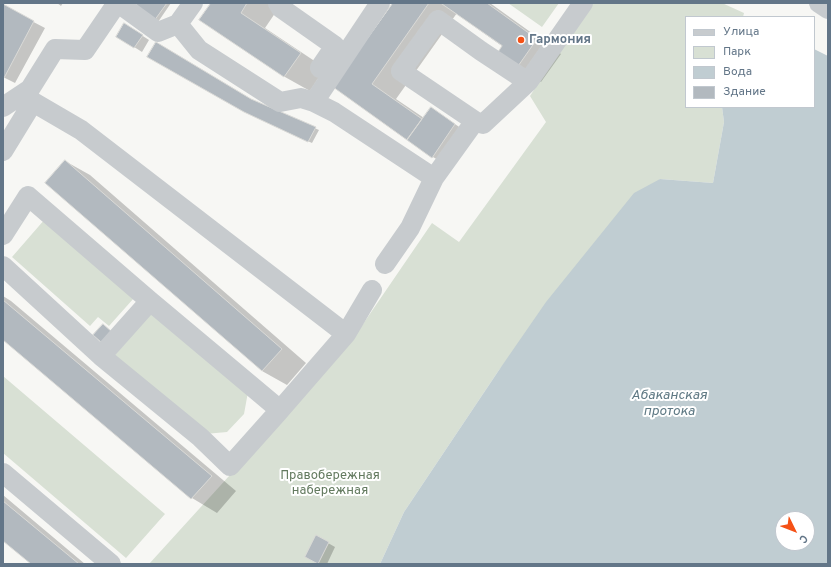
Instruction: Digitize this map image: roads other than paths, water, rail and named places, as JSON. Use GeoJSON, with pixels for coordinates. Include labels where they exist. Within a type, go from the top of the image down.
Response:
{"type":"FeatureCollection","features":[{"type":"Feature","properties":{"kind":"lane"},"geometry":{"type":"LineString","coordinates":[[3,107],[30,89],[55,49],[85,50],[118,3],[158,32],[178,24],[193,3]]}},
{"type":"Feature","properties":{"kind":"lane"},"geometry":{"type":"LineString","coordinates":[[278,3],[281,8],[335,46],[307,100]]}},
{"type":"Feature","properties":{"kind":"lane"},"geometry":{"type":"LineString","coordinates":[[307,100],[380,3]]}},
{"type":"Feature","properties":{"kind":"lane"},"geometry":{"type":"LineString","coordinates":[[528,82],[438,20],[401,71],[475,121],[483,124],[528,82],[583,3]]}},
{"type":"Feature","properties":{"kind":"lane"},"geometry":{"type":"LineString","coordinates":[[819,3],[828,9]]}},
{"type":"Feature","properties":{"kind":"lane"},"geometry":{"type":"LineString","coordinates":[[178,24],[199,50],[280,102],[307,100],[334,112],[434,178]]}},
{"type":"Feature","properties":{"kind":"lane"},"geometry":{"type":"LineString","coordinates":[[3,152],[33,102],[81,130],[346,334]]}},
{"type":"Feature","properties":{"kind":"lane"},"geometry":{"type":"LineString","coordinates":[[385,264],[410,228],[434,178],[475,121]]}},
{"type":"Feature","properties":{"kind":"lane"},"geometry":{"type":"LineString","coordinates":[[3,235],[28,196],[280,410]]}},
{"type":"Feature","properties":{"kind":"lane"},"geometry":{"type":"LineString","coordinates":[[3,266],[102,356],[200,437],[230,466],[346,334],[372,290]]}},
{"type":"Feature","properties":{"kind":"lane"},"geometry":{"type":"LineString","coordinates":[[102,356],[150,301]]}},
{"type":"Feature","properties":{"kind":"lane"},"geometry":{"type":"LineString","coordinates":[[3,473],[111,564]]}},
{"type":"Feature","properties":{"kind":"water","name":"Абаканская протока"},"geometry":{"type":"Polygon","coordinates":[[[815,50],[828,56],[828,564],[380,564],[404,512],[499,370],[546,302],[634,193],[660,179],[713,183],[724,122],[722,108],[815,108],[815,50]]]}},
{"type":"Feature","properties":{"kind":"place","name":"Гармония"},"geometry":{"type":"Point","coordinates":[521,40]}},
{"type":"Feature","properties":{"kind":"park label","name":"Правобережная набережная"},"geometry":{"type":"Point","coordinates":[330,484]}}]}
